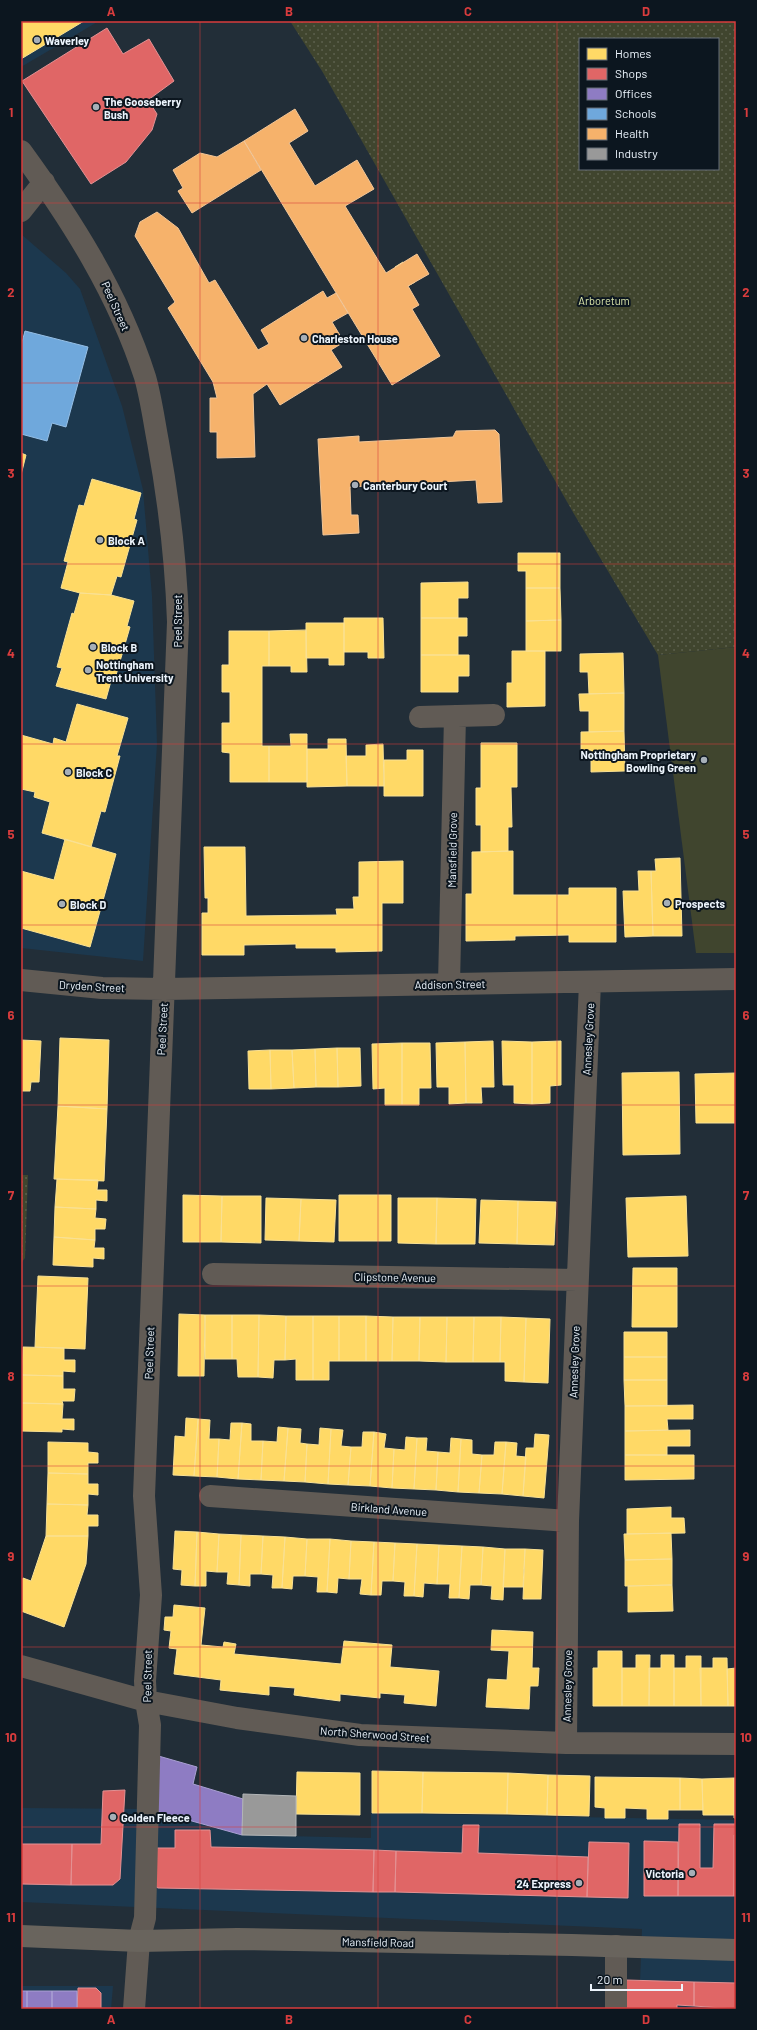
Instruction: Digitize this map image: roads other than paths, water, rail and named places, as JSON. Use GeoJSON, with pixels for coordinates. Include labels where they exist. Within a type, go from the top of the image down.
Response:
{"type":"FeatureCollection","features":[{"type":"Feature","properties":{"kind":"main road","name":"Mansfield Road"},"geometry":{"type":"LineString","coordinates":[[21,1936],[139,1941],[236,1939],[616,1946],[736,1950]]}},
{"type":"Feature","properties":{"kind":"street","name":"Peel Street"},"geometry":{"type":"LineString","coordinates":[[21,151],[44,182],[94,261],[115,302],[145,378],[164,475],[173,546],[178,622],[144,1488],[151,1595],[145,1681],[150,1725],[145,1854],[145,1918],[139,1941],[134,2009]]}},
{"type":"Feature","properties":{"kind":"street"},"geometry":{"type":"LineString","coordinates":[[21,211],[44,182]]}},
{"type":"Feature","properties":{"kind":"street","name":"Mansfield Grove"},"geometry":{"type":"LineString","coordinates":[[449,984],[455,716]]}},
{"type":"Feature","properties":{"kind":"street"},"geometry":{"type":"LineString","coordinates":[[420,717],[494,716]]}},
{"type":"Feature","properties":{"kind":"street","name":"Addison Street"},"geometry":{"type":"LineString","coordinates":[[164,989],[736,979]]}},
{"type":"Feature","properties":{"kind":"street","name":"Dryden Street"},"geometry":{"type":"LineString","coordinates":[[21,980],[102,988],[164,989]]}},
{"type":"Feature","properties":{"kind":"street","name":"Annesley Grove"},"geometry":{"type":"LineString","coordinates":[[566,1743],[568,1521],[590,982]]}},
{"type":"Feature","properties":{"kind":"street","name":"Clipstone Avenue"},"geometry":{"type":"LineString","coordinates":[[213,1274],[577,1280]]}},
{"type":"Feature","properties":{"kind":"street","name":"Birkland Avenue"},"geometry":{"type":"LineString","coordinates":[[210,1496],[568,1521]]}},
{"type":"Feature","properties":{"kind":"street","name":"North Sherwood Street"},"geometry":{"type":"LineString","coordinates":[[21,1666],[146,1700],[236,1718],[360,1735],[566,1743],[736,1744]]}},
{"type":"Feature","properties":{"kind":"street"},"geometry":{"type":"LineString","coordinates":[[616,1946],[616,2009]]}},
{"type":"Feature","properties":{"kind":"place","name":"Waverley"},"geometry":{"type":"Point","coordinates":[37,40]}},
{"type":"Feature","properties":{"kind":"place","name":"The Gooseberry Bush"},"geometry":{"type":"Point","coordinates":[96,107]}},
{"type":"Feature","properties":{"kind":"place","name":"Charleston House"},"geometry":{"type":"Point","coordinates":[304,338]}},
{"type":"Feature","properties":{"kind":"place","name":"Canterbury Court"},"geometry":{"type":"Point","coordinates":[355,485]}},
{"type":"Feature","properties":{"kind":"place","name":"Block A"},"geometry":{"type":"Point","coordinates":[100,540]}},
{"type":"Feature","properties":{"kind":"place","name":"Block B"},"geometry":{"type":"Point","coordinates":[93,647]}},
{"type":"Feature","properties":{"kind":"place","name":"Nottingham Trent University"},"geometry":{"type":"Point","coordinates":[88,670]}},
{"type":"Feature","properties":{"kind":"place","name":"Nottingham Proprietary Bowling Green"},"geometry":{"type":"Point","coordinates":[704,760]}},
{"type":"Feature","properties":{"kind":"place","name":"Block C"},"geometry":{"type":"Point","coordinates":[68,772]}},
{"type":"Feature","properties":{"kind":"place","name":"Prospects"},"geometry":{"type":"Point","coordinates":[667,903]}},
{"type":"Feature","properties":{"kind":"place","name":"Block D"},"geometry":{"type":"Point","coordinates":[62,904]}},
{"type":"Feature","properties":{"kind":"place","name":"Golden Fleece"},"geometry":{"type":"Point","coordinates":[113,1817]}},
{"type":"Feature","properties":{"kind":"place","name":"Victoria"},"geometry":{"type":"Point","coordinates":[692,1873]}},
{"type":"Feature","properties":{"kind":"place","name":"24 Express"},"geometry":{"type":"Point","coordinates":[579,1883]}},
{"type":"Feature","properties":{"kind":"park label","name":"Arboretum"},"geometry":{"type":"Point","coordinates":[604,300]}}]}
